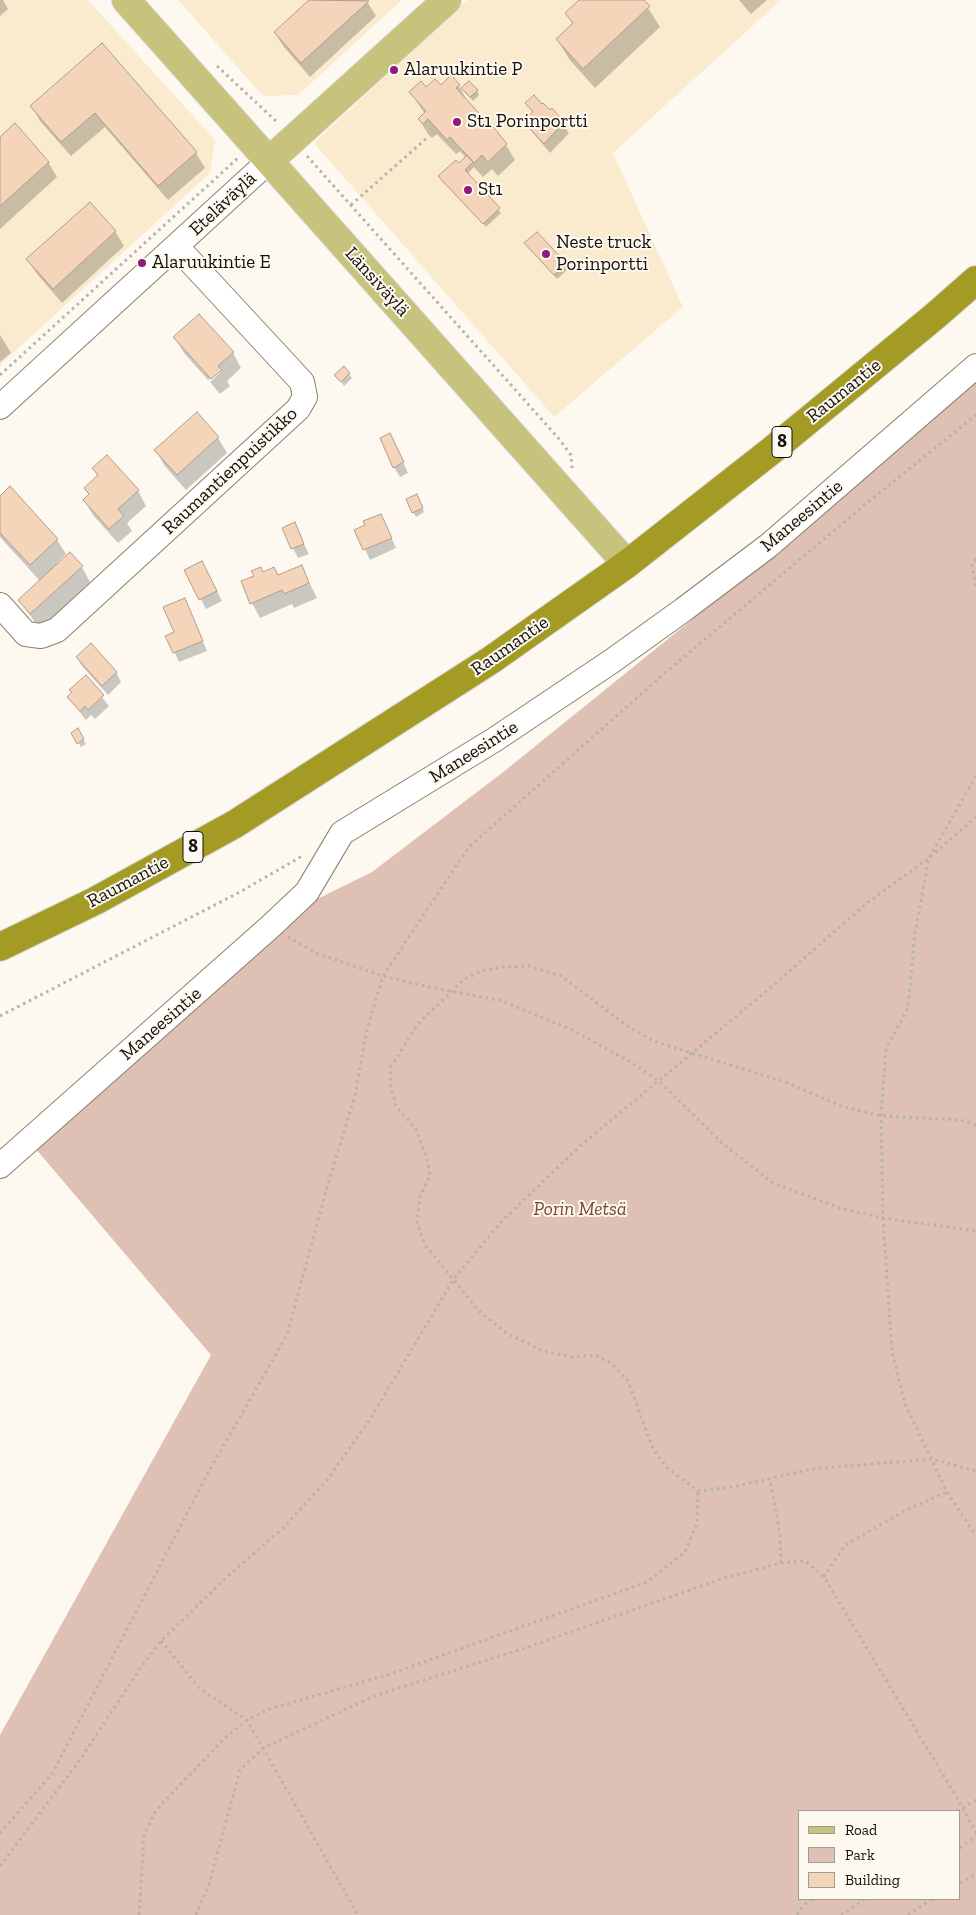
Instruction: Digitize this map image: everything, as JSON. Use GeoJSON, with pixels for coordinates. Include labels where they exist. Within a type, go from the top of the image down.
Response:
{"type":"FeatureCollection","features":[{"type":"Feature","properties":{"kind":"highway","name":"Raumantie"},"geometry":{"type":"LineString","coordinates":[[0,947],[95,901],[235,824],[491,660],[626,564],[771,451],[936,316],[976,280]]}},
{"type":"Feature","properties":{"kind":"main road","name":"Länsiväylä"},"geometry":{"type":"LineString","coordinates":[[126,0],[626,564]]}},
{"type":"Feature","properties":{"kind":"main road","name":"Eteläväylä"},"geometry":{"type":"LineString","coordinates":[[262,153],[293,140],[447,0]]}},
{"type":"Feature","properties":{"kind":"street","name":"Eteläväylä"},"geometry":{"type":"LineString","coordinates":[[0,407],[176,247],[262,153]]}},
{"type":"Feature","properties":{"kind":"street","name":"Raumantienpuistikko"},"geometry":{"type":"LineString","coordinates":[[0,605],[26,634],[41,636],[57,630],[298,409],[305,397],[302,382],[176,247]]}},
{"type":"Feature","properties":{"kind":"street","name":"Maneesintie"},"geometry":{"type":"LineString","coordinates":[[0,1166],[307,892],[342,833],[494,740],[684,610],[768,546],[976,366]]}},
{"type":"Feature","properties":{"kind":"path"},"geometry":{"type":"LineString","coordinates":[[212,62],[278,122],[572,455],[574,466],[562,490]]}},
{"type":"Feature","properties":{"kind":"path"},"geometry":{"type":"LineString","coordinates":[[351,205],[428,137]]}},
{"type":"Feature","properties":{"kind":"path"},"geometry":{"type":"LineString","coordinates":[[0,376],[262,153]]}},
{"type":"Feature","properties":{"kind":"path"},"geometry":{"type":"LineString","coordinates":[[0,1833],[52,1774],[208,1473],[287,1335],[327,1187],[355,1096],[368,1029],[384,976],[469,847],[666,672],[867,503],[976,415]]}},
{"type":"Feature","properties":{"kind":"path"},"geometry":{"type":"LineString","coordinates":[[976,558],[972,565],[976,586]]}},
{"type":"Feature","properties":{"kind":"path"},"geometry":{"type":"LineString","coordinates":[[976,776],[929,858],[915,934],[908,1008],[886,1049],[881,1116],[883,1218],[892,1352],[905,1404],[947,1492],[976,1536]]}},
{"type":"Feature","properties":{"kind":"path"},"geometry":{"type":"LineString","coordinates":[[0,1866],[77,1764],[140,1669],[161,1641],[229,1574],[283,1528],[328,1479],[372,1416],[452,1280],[501,1222],[580,1146],[769,989],[867,903],[929,858],[976,816]]}},
{"type":"Feature","properties":{"kind":"path"},"geometry":{"type":"LineString","coordinates":[[0,1016],[238,893],[310,852]]}},
{"type":"Feature","properties":{"kind":"path"},"geometry":{"type":"LineString","coordinates":[[271,926],[316,953],[384,976],[502,1001],[572,1030],[659,1081],[722,1143],[773,1183],[840,1208],[883,1218],[976,1231]]}},
{"type":"Feature","properties":{"kind":"path"},"geometry":{"type":"LineString","coordinates":[[976,1124],[961,1120],[881,1116],[841,1106],[785,1082],[653,1041],[626,1026],[561,976],[529,966],[503,966],[481,971],[463,980],[417,1025],[392,1067],[390,1083],[396,1106],[416,1129],[430,1176],[420,1196],[416,1222],[425,1244],[452,1280],[480,1312],[508,1334],[543,1351],[573,1358],[595,1355],[611,1363],[628,1381],[653,1450],[667,1468],[698,1491],[770,1479],[812,1468],[932,1459],[976,1471]]}},
{"type":"Feature","properties":{"kind":"path"},"geometry":{"type":"LineString","coordinates":[[770,1479],[780,1534],[781,1562]]}},
{"type":"Feature","properties":{"kind":"path"},"geometry":{"type":"LineString","coordinates":[[139,1915],[144,1835],[156,1810],[225,1738],[247,1720],[270,1709],[390,1674],[647,1582],[685,1552],[697,1523],[698,1491]]}},
{"type":"Feature","properties":{"kind":"path"},"geometry":{"type":"LineString","coordinates":[[824,1577],[846,1545],[908,1509],[947,1492]]}},
{"type":"Feature","properties":{"kind":"path"},"geometry":{"type":"LineString","coordinates":[[196,1915],[209,1884],[240,1770],[263,1748],[374,1696],[528,1647],[724,1578],[781,1562],[805,1561],[824,1577],[963,1808],[976,1834],[961,1847]]}},
{"type":"Feature","properties":{"kind":"path"},"geometry":{"type":"LineString","coordinates":[[161,1641],[200,1689],[247,1720],[358,1915]]}},
{"type":"Feature","properties":{"kind":"path"},"geometry":{"type":"LineString","coordinates":[[959,1810],[976,1800]]}},
{"type":"Feature","properties":{"kind":"path"},"geometry":{"type":"LineString","coordinates":[[961,1882],[976,1874]]}},
{"type":"Feature","properties":{"kind":"path"},"geometry":{"type":"LineString","coordinates":[[797,1915],[804,1905],[811,1900]]}},
{"type":"Feature","properties":{"kind":"path"},"geometry":{"type":"LineString","coordinates":[[841,1915],[864,1900]]}},
{"type":"Feature","properties":{"kind":"path"},"geometry":{"type":"LineString","coordinates":[[908,1915],[930,1900]]}},
{"type":"Feature","properties":{"kind":"shaded area"},"geometry":{"type":"Polygon","coordinates":[[[0,0],[88,0],[215,140],[210,173],[0,365],[0,0]]]}},
{"type":"Feature","properties":{"kind":"shaded area"},"geometry":{"type":"Polygon","coordinates":[[[178,0],[402,0],[298,95],[263,96],[178,0]]]}},
{"type":"Feature","properties":{"kind":"shaded area"},"geometry":{"type":"Polygon","coordinates":[[[467,0],[781,0],[613,153],[683,307],[554,417],[314,143],[467,0]]]}},
{"type":"Feature","properties":{"kind":"green space","name":"Porin Metsä"},"geometry":{"type":"Polygon","coordinates":[[[976,380],[976,1915],[0,1915],[0,1735],[211,1355],[35,1148],[309,903],[372,872],[502,773],[772,555],[976,380]]]}},
{"type":"Feature","properties":{"kind":"building"},"geometry":{"type":"Polygon","coordinates":[[[309,0],[369,1],[301,63],[274,32],[309,0]]]}},
{"type":"Feature","properties":{"kind":"building"},"geometry":{"type":"Polygon","coordinates":[[[579,0],[644,0],[650,6],[583,69],[556,39],[573,23],[565,13],[579,0]]]}},
{"type":"Feature","properties":{"kind":"building"},"geometry":{"type":"Polygon","coordinates":[[[102,43],[197,152],[158,186],[95,113],[61,142],[30,106],[102,43]]]}},
{"type":"Feature","properties":{"kind":"building"},"geometry":{"type":"Polygon","coordinates":[[[451,75],[460,85],[456,88],[491,124],[507,144],[488,162],[482,155],[474,163],[450,137],[447,140],[428,119],[423,124],[418,119],[426,111],[409,92],[421,81],[426,87],[435,79],[441,85],[451,75]]]}},
{"type":"Feature","properties":{"kind":"building"},"geometry":{"type":"Polygon","coordinates":[[[469,81],[478,90],[470,97],[461,88],[469,81]]]}},
{"type":"Feature","properties":{"kind":"building"},"geometry":{"type":"Polygon","coordinates":[[[534,95],[550,110],[552,108],[564,122],[544,144],[523,121],[533,112],[525,103],[534,95]]]}},
{"type":"Feature","properties":{"kind":"building"},"geometry":{"type":"Polygon","coordinates":[[[15,123],[49,162],[0,206],[0,137],[15,123]]]}},
{"type":"Feature","properties":{"kind":"building"},"geometry":{"type":"Polygon","coordinates":[[[467,155],[473,162],[465,170],[500,208],[483,224],[438,176],[456,160],[459,163],[467,155]]]}},
{"type":"Feature","properties":{"kind":"building"},"geometry":{"type":"Polygon","coordinates":[[[90,202],[116,231],[53,289],[26,259],[90,202]]]}},
{"type":"Feature","properties":{"kind":"building"},"geometry":{"type":"Polygon","coordinates":[[[537,232],[567,264],[554,275],[524,243],[537,232]]]}},
{"type":"Feature","properties":{"kind":"building"},"geometry":{"type":"Polygon","coordinates":[[[199,314],[234,352],[218,366],[222,370],[211,379],[173,337],[199,314]]]}},
{"type":"Feature","properties":{"kind":"building"},"geometry":{"type":"Polygon","coordinates":[[[344,366],[350,373],[341,382],[334,375],[344,366]]]}},
{"type":"Feature","properties":{"kind":"building"},"geometry":{"type":"Polygon","coordinates":[[[197,412],[219,437],[177,475],[154,450],[197,412]]]}},
{"type":"Feature","properties":{"kind":"building"},"geometry":{"type":"Polygon","coordinates":[[[390,433],[404,462],[393,468],[380,438],[390,433]]]}},
{"type":"Feature","properties":{"kind":"building"},"geometry":{"type":"Polygon","coordinates":[[[107,455],[139,490],[118,509],[124,516],[109,529],[83,500],[89,494],[84,488],[98,475],[92,468],[107,455]]]}},
{"type":"Feature","properties":{"kind":"building"},"geometry":{"type":"Polygon","coordinates":[[[10,486],[58,539],[30,565],[0,533],[0,496],[10,486]]]}},
{"type":"Feature","properties":{"kind":"building"},"geometry":{"type":"Polygon","coordinates":[[[417,494],[423,508],[412,513],[406,499],[417,494]]]}},
{"type":"Feature","properties":{"kind":"building"},"geometry":{"type":"Polygon","coordinates":[[[381,514],[392,538],[363,550],[354,530],[365,525],[363,521],[381,514]]]}},
{"type":"Feature","properties":{"kind":"building"},"geometry":{"type":"Polygon","coordinates":[[[295,522],[304,544],[291,549],[282,528],[295,522]]]}},
{"type":"Feature","properties":{"kind":"building"},"geometry":{"type":"Polygon","coordinates":[[[70,552],[83,566],[30,614],[18,600],[70,552]]]}},
{"type":"Feature","properties":{"kind":"building"},"geometry":{"type":"Polygon","coordinates":[[[202,561],[217,591],[199,600],[184,570],[202,561]]]}},
{"type":"Feature","properties":{"kind":"building"},"geometry":{"type":"Polygon","coordinates":[[[302,565],[309,583],[284,594],[282,590],[250,604],[241,581],[254,576],[251,571],[261,567],[263,572],[274,567],[278,575],[302,565]]]}},
{"type":"Feature","properties":{"kind":"building"},"geometry":{"type":"Polygon","coordinates":[[[185,598],[203,641],[173,653],[165,636],[174,632],[163,607],[185,598]]]}},
{"type":"Feature","properties":{"kind":"building"},"geometry":{"type":"Polygon","coordinates":[[[91,643],[117,672],[102,686],[76,657],[91,643]]]}},
{"type":"Feature","properties":{"kind":"building"},"geometry":{"type":"Polygon","coordinates":[[[86,675],[104,695],[88,710],[85,706],[80,711],[67,697],[72,692],[69,690],[86,675]]]}},
{"type":"Feature","properties":{"kind":"building"},"geometry":{"type":"Polygon","coordinates":[[[78,728],[84,739],[77,744],[71,733],[78,728]]]}},
{"type":"Feature","properties":{"kind":"place","name":"Alaruukintie P"},"geometry":{"type":"Point","coordinates":[394,70]}},
{"type":"Feature","properties":{"kind":"place","name":"St1 Porinportti"},"geometry":{"type":"Point","coordinates":[457,122]}},
{"type":"Feature","properties":{"kind":"place","name":"St1"},"geometry":{"type":"Point","coordinates":[468,190]}},
{"type":"Feature","properties":{"kind":"place","name":"Neste truck Porinportti"},"geometry":{"type":"Point","coordinates":[546,254]}},
{"type":"Feature","properties":{"kind":"place","name":"Alaruukintie E"},"geometry":{"type":"Point","coordinates":[142,263]}}]}
